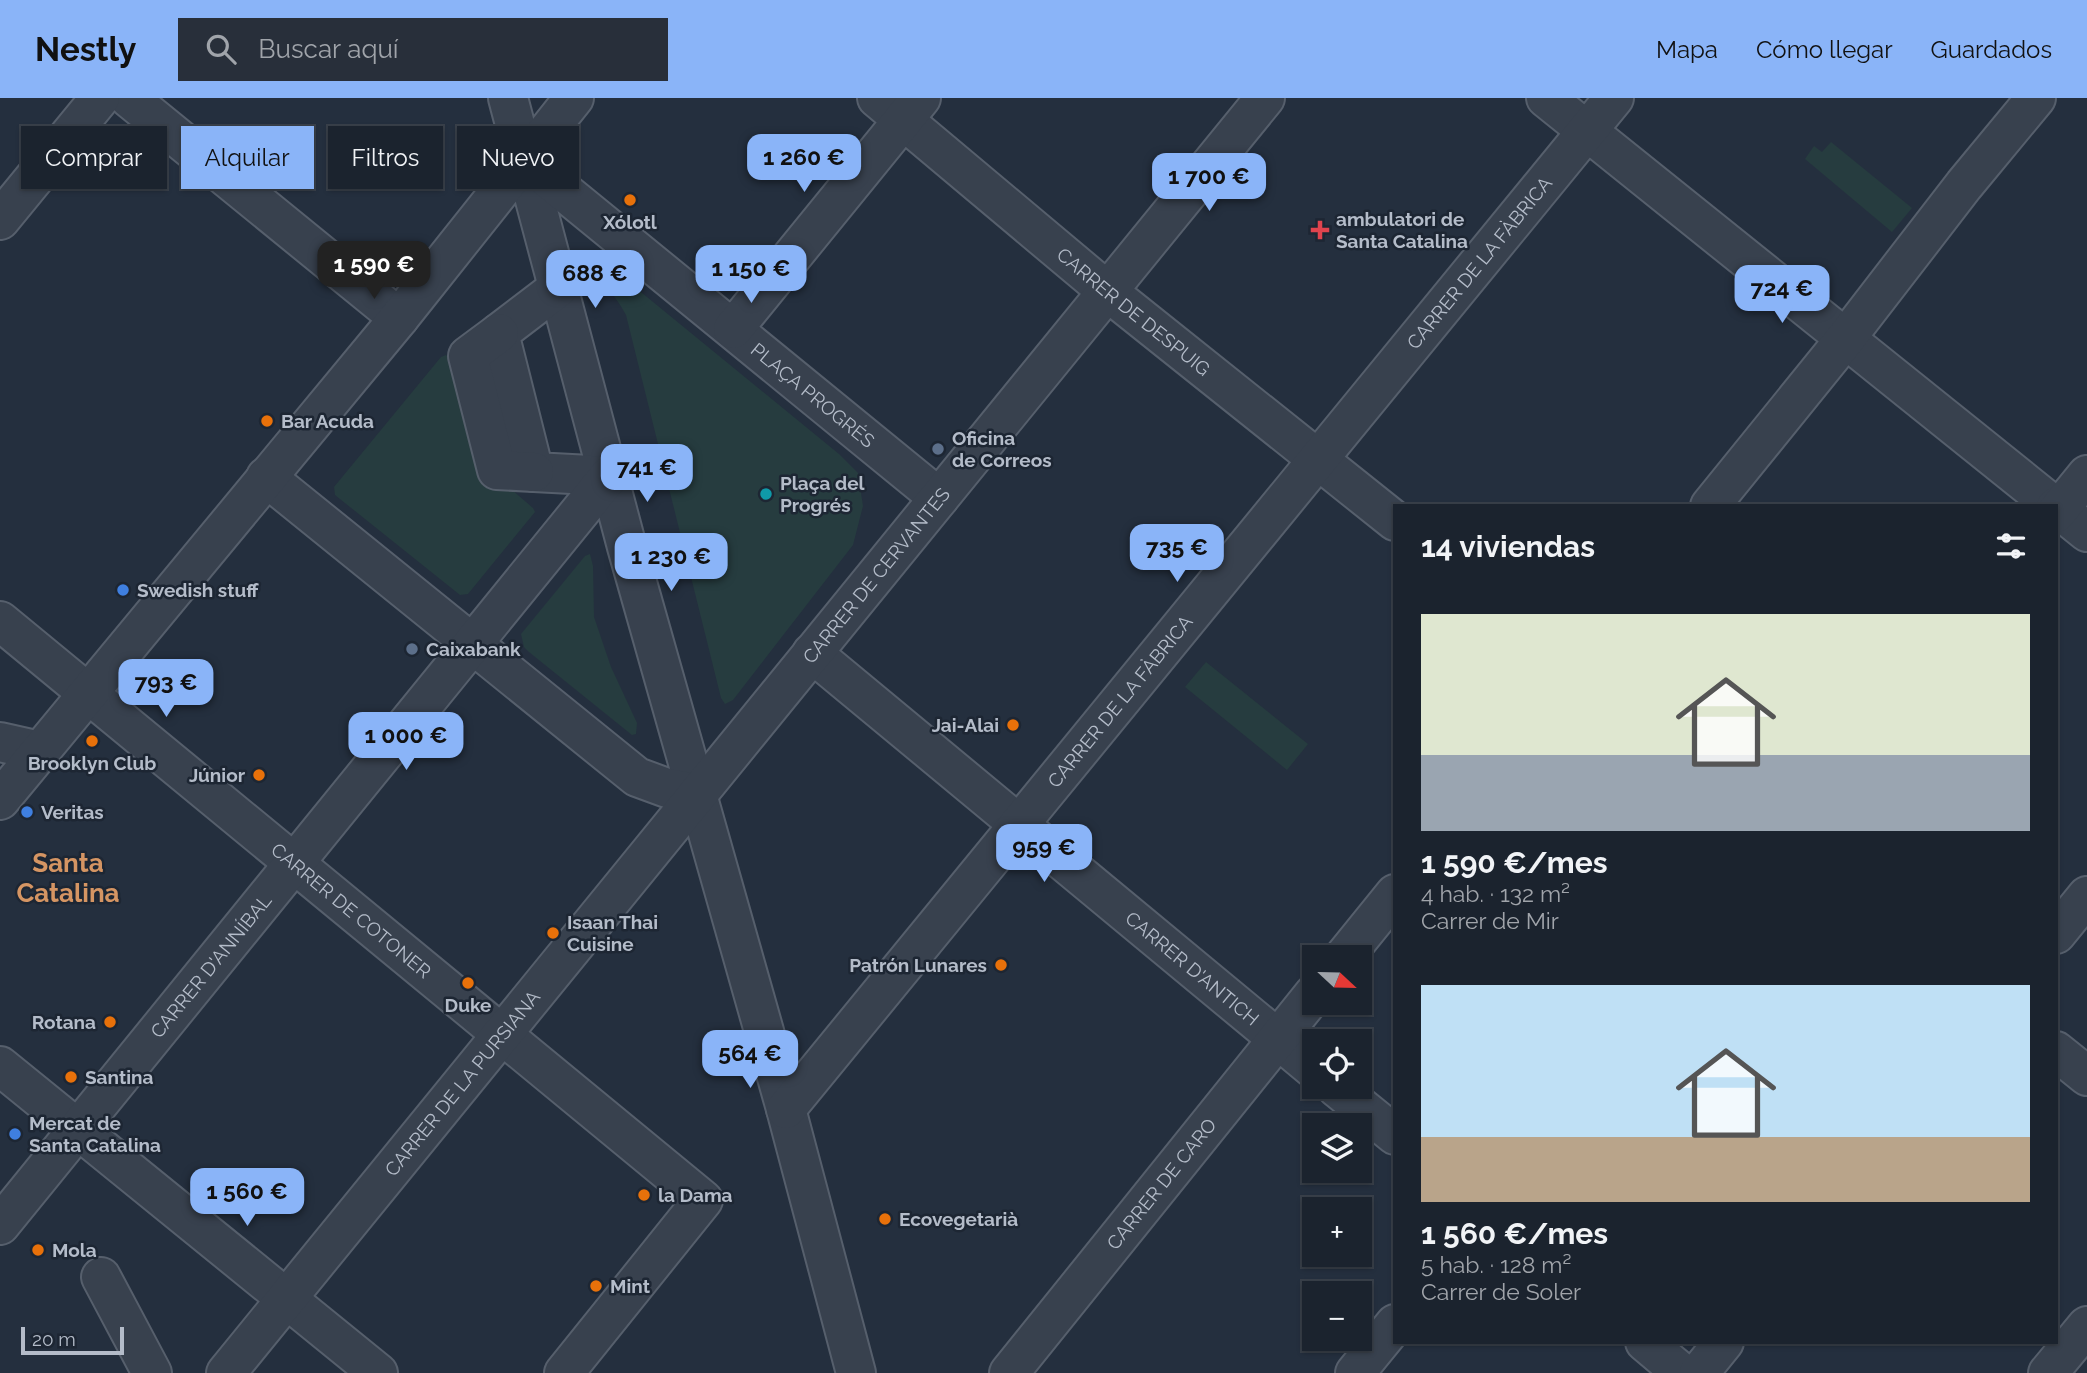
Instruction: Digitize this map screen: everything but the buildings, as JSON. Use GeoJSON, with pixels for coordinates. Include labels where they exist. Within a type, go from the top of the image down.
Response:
{"type":"FeatureCollection","features":[{"type":"Feature","properties":{"kind":"street"},"geometry":{"type":"LineString","coordinates":[[0,220],[100,98]]}},
{"type":"Feature","properties":{"kind":"street"},"geometry":{"type":"LineString","coordinates":[[129,98],[399,318]]}},
{"type":"Feature","properties":{"kind":"street"},"geometry":{"type":"LineString","coordinates":[[508,98],[515,126]]}},
{"type":"Feature","properties":{"kind":"street"},"geometry":{"type":"LineString","coordinates":[[551,126],[574,98]]}},
{"type":"Feature","properties":{"kind":"street","name":"CARRER DE CERVANTES"},"geometry":{"type":"LineString","coordinates":[[698,793],[1265,98]]}},
{"type":"Feature","properties":{"kind":"street"},"geometry":{"type":"LineString","coordinates":[[1546,98],[2051,504]]}},
{"type":"Feature","properties":{"kind":"street","name":"CARRER DE LA FÀBRICA"},"geometry":{"type":"LineString","coordinates":[[786,1109],[1614,98]]}},
{"type":"Feature","properties":{"kind":"street"},"geometry":{"type":"LineString","coordinates":[[1712,504],[2036,98]]}},
{"type":"Feature","properties":{"kind":"street"},"geometry":{"type":"LineString","coordinates":[[733,329],[900,105]]}},
{"type":"Feature","properties":{"kind":"street","name":"CARRER DE DESPUIG"},"geometry":{"type":"LineString","coordinates":[[900,105],[1107,291],[1393,519]]}},
{"type":"Feature","properties":{"kind":"street"},"geometry":{"type":"LineString","coordinates":[[0,800],[399,318],[500,189]]}},
{"type":"Feature","properties":{"kind":"street"},"geometry":{"type":"LineString","coordinates":[[532,189],[608,476],[786,1109],[856,1373]]}},
{"type":"Feature","properties":{"kind":"street","name":"PLAÇA PROGRÉS"},"geometry":{"type":"LineString","coordinates":[[561,189],[939,498]]}},
{"type":"Feature","properties":{"kind":"street"},"geometry":{"type":"LineString","coordinates":[[558,288],[499,333],[534,472],[608,476]]}},
{"type":"Feature","properties":{"kind":"street"},"geometry":{"type":"LineString","coordinates":[[2062,513],[2087,475]]}},
{"type":"Feature","properties":{"kind":"street","name":"CARRER D'ANNÍBAL"},"geometry":{"type":"LineString","coordinates":[[0,1225],[608,476]]}},
{"type":"Feature","properties":{"kind":"street"},"geometry":{"type":"LineString","coordinates":[[266,477],[638,776],[667,788],[698,793]]}},
{"type":"Feature","properties":{"kind":"street","name":"CARRER DE COTONER"},"geometry":{"type":"LineString","coordinates":[[0,621],[703,1199],[564,1373]]}},
{"type":"Feature","properties":{"kind":"street","name":"CARRER D'ANTICH"},"geometry":{"type":"LineString","coordinates":[[812,653],[1302,1059]]}},
{"type":"Feature","properties":{"kind":"street"},"geometry":{"type":"LineString","coordinates":[[0,742],[40,751]]}},
{"type":"Feature","properties":{"kind":"street","name":"CARRER DE LA PURSIANA"},"geometry":{"type":"LineString","coordinates":[[226,1373],[698,793]]}},
{"type":"Feature","properties":{"kind":"street"},"geometry":{"type":"LineString","coordinates":[[1354,945],[1393,896]]}},
{"type":"Feature","properties":{"kind":"street"},"geometry":{"type":"LineString","coordinates":[[2058,932],[2087,896]]}},
{"type":"Feature","properties":{"kind":"street","name":"CARRER DE CARO"},"geometry":{"type":"LineString","coordinates":[[1009,1373],[1302,1009]]}},
{"type":"Feature","properties":{"kind":"street"},"geometry":{"type":"LineString","coordinates":[[2058,1053],[2087,1076]]}},
{"type":"Feature","properties":{"kind":"street"},"geometry":{"type":"LineString","coordinates":[[0,1066],[378,1373]]}},
{"type":"Feature","properties":{"kind":"street"},"geometry":{"type":"LineString","coordinates":[[1351,1099],[1393,1133]]}},
{"type":"Feature","properties":{"kind":"street"},"geometry":{"type":"LineString","coordinates":[[101,1277],[152,1373]]}},
{"type":"Feature","properties":{"kind":"street"},"geometry":{"type":"LineString","coordinates":[[1355,1373],[1393,1326]]}},
{"type":"Feature","properties":{"kind":"street"},"geometry":{"type":"LineString","coordinates":[[2048,1373],[2087,1326]]}},
{"type":"Feature","properties":{"kind":"street"},"geometry":{"type":"LineString","coordinates":[[1647,1344],[1682,1373]]}},
{"type":"Feature","properties":{"kind":"street"},"geometry":{"type":"LineString","coordinates":[[1699,1373],[1722,1344]]}},
{"type":"Feature","properties":{"kind":"green space"},"geometry":{"type":"Polygon","coordinates":[[[1831,142],[1912,208],[1892,232],[1805,159],[1814,146],[1822,152],[1831,142]]]}},
{"type":"Feature","properties":{"kind":"green space","name":"Plaça del Progrés"},"geometry":{"type":"Polygon","coordinates":[[[603,261],[839,454],[858,473],[863,506],[853,545],[733,700],[725,704],[721,698],[626,315],[600,275],[595,262],[603,261]]]}},
{"type":"Feature","properties":{"kind":"green space"},"geometry":{"type":"Polygon","coordinates":[[[441,357],[449,357],[478,474],[490,471],[535,512],[468,594],[460,595],[335,495],[334,487],[441,357]]]}},
{"type":"Feature","properties":{"kind":"green space"},"geometry":{"type":"Polygon","coordinates":[[[590,554],[593,566],[594,617],[611,667],[637,723],[636,734],[632,735],[524,647],[521,634],[585,556],[590,554]]]}},
{"type":"Feature","properties":{"kind":"green space"},"geometry":{"type":"Polygon","coordinates":[[[1206,662],[1308,744],[1287,770],[1185,687],[1206,662]]]}},
{"type":"Feature","properties":{"kind":"place","name":"Xólotl"},"geometry":{"type":"Point","coordinates":[630,200]}},
{"type":"Feature","properties":{"kind":"place","name":"ambulatori de Santa Catalina"},"geometry":{"type":"Point","coordinates":[1320,230]}},
{"type":"Feature","properties":{"kind":"place","name":"Bar Acuda"},"geometry":{"type":"Point","coordinates":[267,421]}},
{"type":"Feature","properties":{"kind":"place","name":"Oficina de Correos"},"geometry":{"type":"Point","coordinates":[938,449]}},
{"type":"Feature","properties":{"kind":"place","name":"Plaça del Progrés"},"geometry":{"type":"Point","coordinates":[766,494]}},
{"type":"Feature","properties":{"kind":"place","name":"Swedish stuff"},"geometry":{"type":"Point","coordinates":[123,590]}},
{"type":"Feature","properties":{"kind":"place","name":"Caixabank"},"geometry":{"type":"Point","coordinates":[412,649]}},
{"type":"Feature","properties":{"kind":"place","name":"Jai-Alai"},"geometry":{"type":"Point","coordinates":[1013,725]}},
{"type":"Feature","properties":{"kind":"place","name":"Brooklyn Club"},"geometry":{"type":"Point","coordinates":[92,741]}},
{"type":"Feature","properties":{"kind":"place","name":"Júnior"},"geometry":{"type":"Point","coordinates":[259,775]}},
{"type":"Feature","properties":{"kind":"place","name":"Veritas"},"geometry":{"type":"Point","coordinates":[27,812]}},
{"type":"Feature","properties":{"kind":"place","name":"Isaan Thai Cuisine"},"geometry":{"type":"Point","coordinates":[553,933]}},
{"type":"Feature","properties":{"kind":"place","name":"Patrón Lunares"},"geometry":{"type":"Point","coordinates":[1001,965]}},
{"type":"Feature","properties":{"kind":"place","name":"Duke"},"geometry":{"type":"Point","coordinates":[468,983]}},
{"type":"Feature","properties":{"kind":"place","name":"Rotana"},"geometry":{"type":"Point","coordinates":[110,1022]}},
{"type":"Feature","properties":{"kind":"place","name":"Santina"},"geometry":{"type":"Point","coordinates":[71,1077]}},
{"type":"Feature","properties":{"kind":"place","name":"Mercat de Santa Catalina"},"geometry":{"type":"Point","coordinates":[15,1134]}},
{"type":"Feature","properties":{"kind":"place","name":"la Dama"},"geometry":{"type":"Point","coordinates":[644,1195]}},
{"type":"Feature","properties":{"kind":"place","name":"Ecovegetarià"},"geometry":{"type":"Point","coordinates":[885,1219]}},
{"type":"Feature","properties":{"kind":"place","name":"Mola"},"geometry":{"type":"Point","coordinates":[38,1250]}},
{"type":"Feature","properties":{"kind":"place","name":"Mint"},"geometry":{"type":"Point","coordinates":[596,1286]}},
{"type":"Feature","properties":{"kind":"district","name":"Santa Catalina"},"geometry":{"type":"Point","coordinates":[68,878]}}]}
